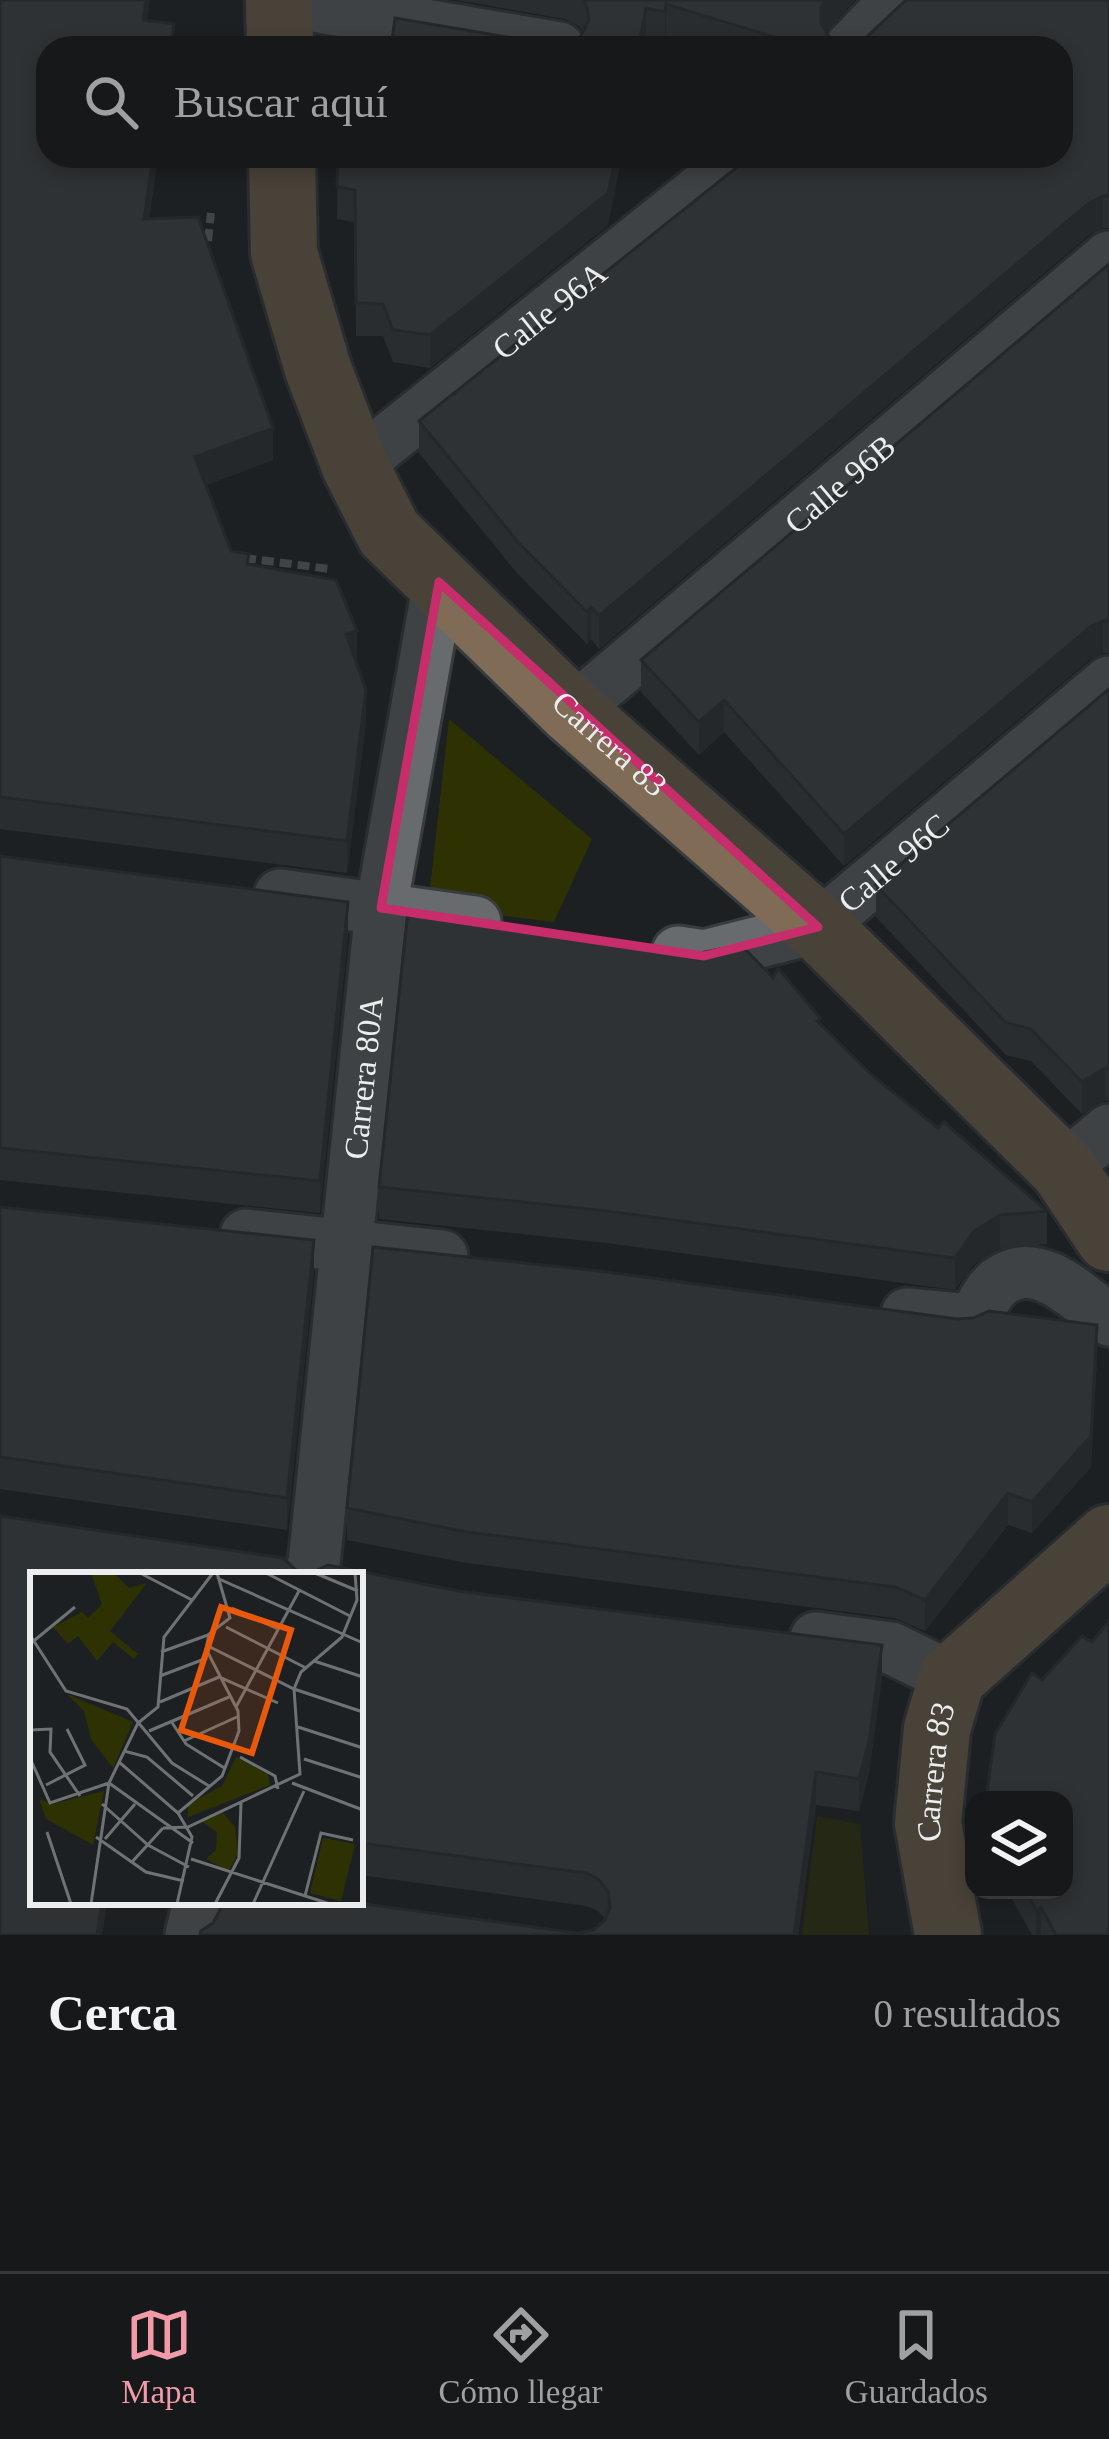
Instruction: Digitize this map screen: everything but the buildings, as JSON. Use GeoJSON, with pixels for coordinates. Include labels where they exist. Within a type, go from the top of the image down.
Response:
{"type":"FeatureCollection","features":[{"type":"Feature","properties":{"kind":"street"},"geometry":{"type":"LineString","coordinates":[[280,36],[279,0],[489,36]]}},
{"type":"Feature","properties":{"kind":"street"},"geometry":{"type":"LineString","coordinates":[[862,36],[896,0]]}},
{"type":"Feature","properties":{"kind":"street","name":"Carrera 83"},"geometry":{"type":"LineString","coordinates":[[282,168],[284,254],[318,369],[355,466],[389,533],[572,711],[818,927],[1086,1150],[1109,1238]]}},
{"type":"Feature","properties":{"kind":"street","name":"Calle 96A"},"geometry":{"type":"LineString","coordinates":[[355,466],[716,168]]}},
{"type":"Feature","properties":{"kind":"street","name":"Calle 96B"},"geometry":{"type":"LineString","coordinates":[[572,711],[1109,256]]}},
{"type":"Feature","properties":{"kind":"street","name":"Carrera 80A"},"geometry":{"type":"LineString","coordinates":[[312,1567],[381,908],[439,582]]}},
{"type":"Feature","properties":{"kind":"street","name":"Calle 96C"},"geometry":{"type":"LineString","coordinates":[[635,946],[704,956],[818,927],[1109,682]]}},
{"type":"Feature","properties":{"kind":"street"},"geometry":{"type":"LineString","coordinates":[[224,888],[520,928]]}},
{"type":"Feature","properties":{"kind":"street"},"geometry":{"type":"LineString","coordinates":[[206,1231],[485,1261]]}},
{"type":"Feature","properties":{"kind":"street"},"geometry":{"type":"LineString","coordinates":[[855,1307],[970,1320],[997,1284],[1013,1274],[1043,1273],[1109,1320]]}},
{"type":"Feature","properties":{"kind":"street","name":"Carrera 83"},"geometry":{"type":"LineString","coordinates":[[948,1935],[928,1822],[937,1729],[952,1678],[1109,1538]]}},
{"type":"Feature","properties":{"kind":"street"},"geometry":{"type":"LineString","coordinates":[[778,1634],[891,1648],[952,1678]]}},
{"type":"Feature","properties":{"kind":"street"},"geometry":{"type":"LineString","coordinates":[[191,1935],[198,1905]]}},
{"type":"Feature","properties":{"kind":"path"},"geometry":{"type":"LineString","coordinates":[[185,237],[284,254]]}},
{"type":"Feature","properties":{"kind":"path"},"geometry":{"type":"LineString","coordinates":[[231,557],[439,582]]}},
{"type":"Feature","properties":{"kind":"highlighted area"},"geometry":{"type":"Polygon","coordinates":[[[439,582],[818,927],[704,956],[381,908],[439,582]]]}},
{"type":"Feature","properties":{"kind":"green space"},"geometry":{"type":"Polygon","coordinates":[[[449,719],[592,839],[554,922],[428,906],[449,719]]]}},
{"type":"Feature","properties":{"kind":"green space"},"geometry":{"type":"Polygon","coordinates":[[[817,1816],[860,1824],[869,1935],[802,1935],[817,1816]]]}}]}
